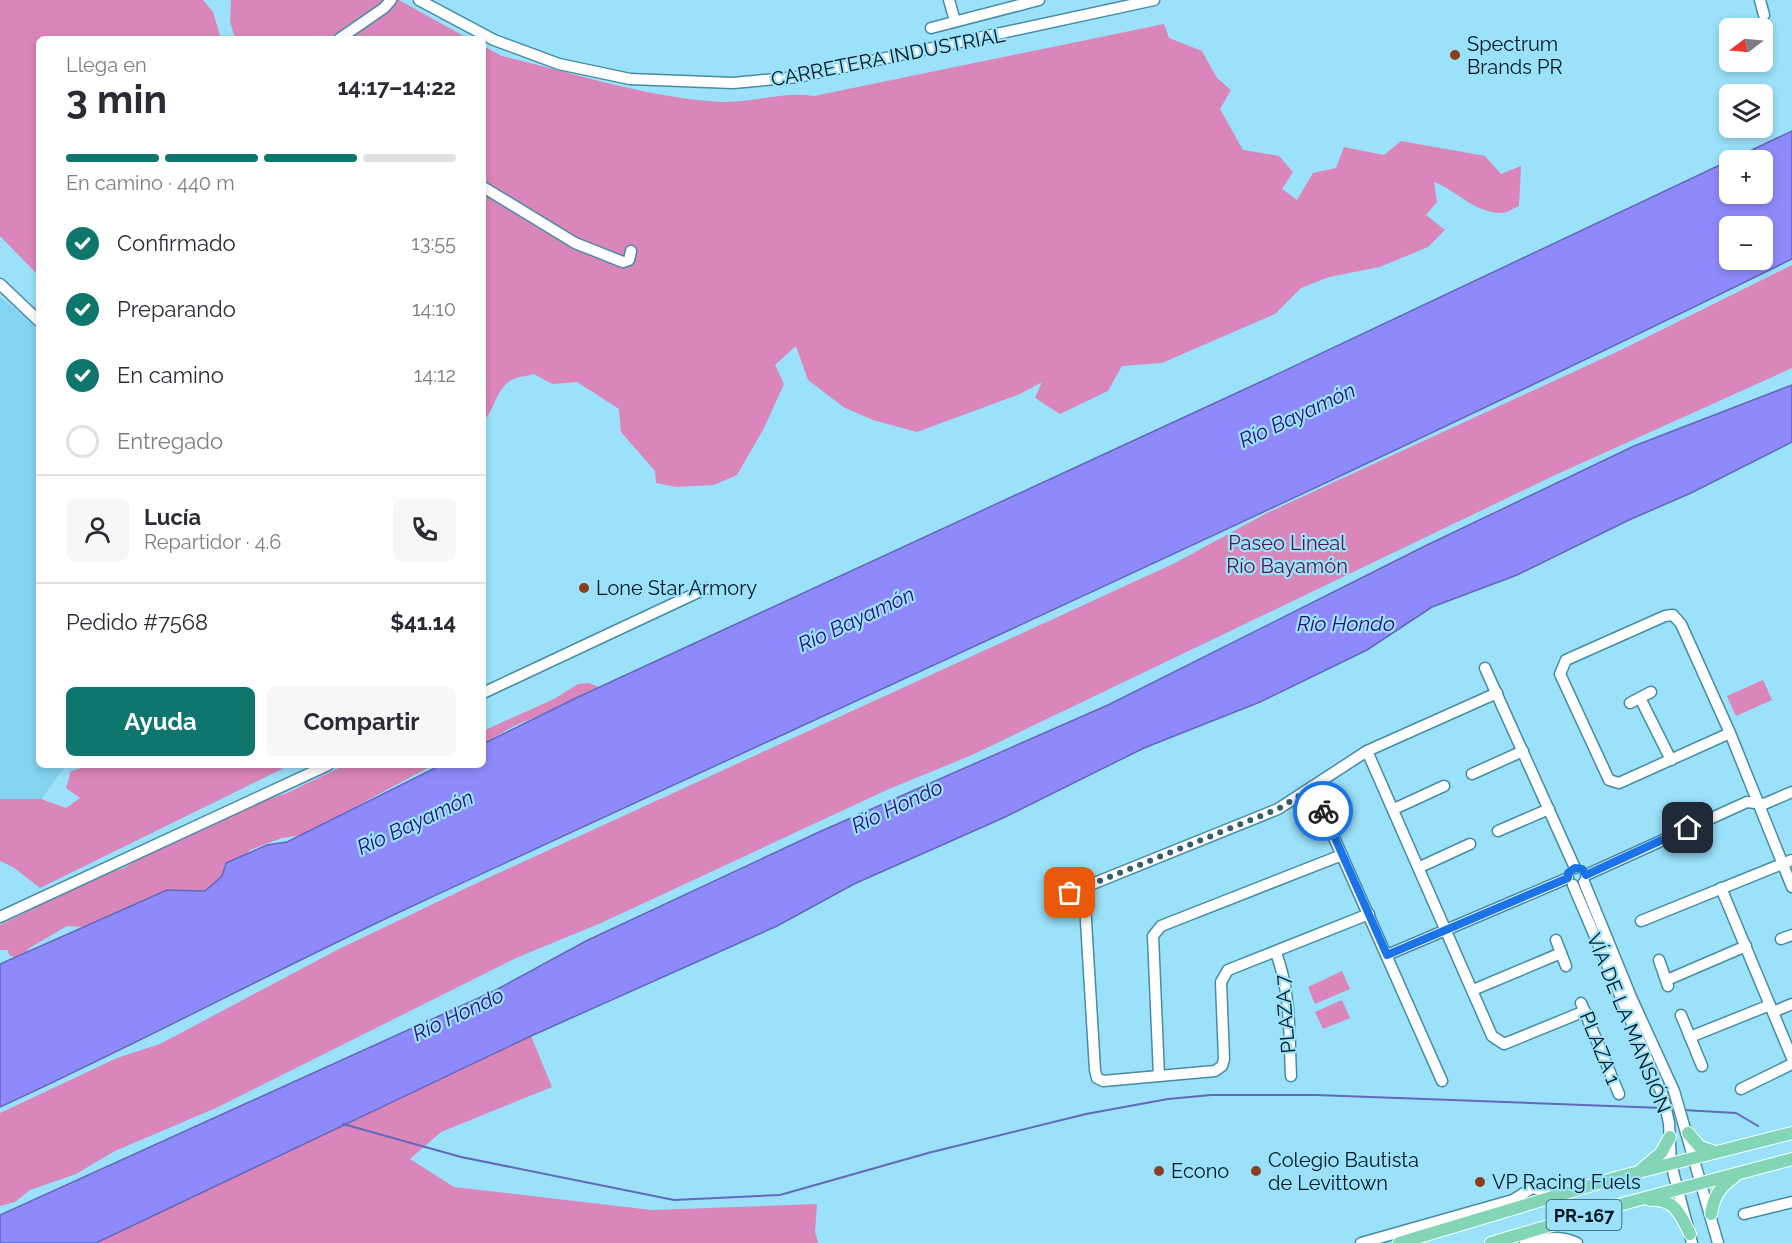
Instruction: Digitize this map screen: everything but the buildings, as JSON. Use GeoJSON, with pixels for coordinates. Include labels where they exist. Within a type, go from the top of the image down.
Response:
{"type":"FeatureCollection","features":[{"type":"Feature","properties":{"kind":"main road"},"geometry":{"type":"LineString","coordinates":[[1688,1133],[1700,1147],[1716,1152]]}},
{"type":"Feature","properties":{"kind":"main road","name":"PR-167"},"geometry":{"type":"LineString","coordinates":[[1399,1243],[1634,1173],[1792,1133]]}},
{"type":"Feature","properties":{"kind":"main road"},"geometry":{"type":"LineString","coordinates":[[1634,1173],[1661,1153],[1670,1137]]}},
{"type":"Feature","properties":{"kind":"main road","name":"PR-167"},"geometry":{"type":"LineString","coordinates":[[1491,1243],[1634,1200],[1792,1159]]}},
{"type":"Feature","properties":{"kind":"main road"},"geometry":{"type":"LineString","coordinates":[[1711,1214],[1714,1197],[1722,1186],[1740,1173]]}},
{"type":"Feature","properties":{"kind":"main road"},"geometry":{"type":"LineString","coordinates":[[1634,1200],[1661,1199],[1671,1204],[1680,1214],[1691,1239]]}},
{"type":"Feature","properties":{"kind":"street"},"geometry":{"type":"LineString","coordinates":[[343,36],[384,8],[391,0]]}},
{"type":"Feature","properties":{"kind":"street","name":"CARRETERA INDUSTRIAL"},"geometry":{"type":"LineString","coordinates":[[419,0],[494,40],[559,64],[630,79],[733,84],[798,77],[1154,0]]}},
{"type":"Feature","properties":{"kind":"street"},"geometry":{"type":"LineString","coordinates":[[948,0],[955,21]]}},
{"type":"Feature","properties":{"kind":"street"},"geometry":{"type":"LineString","coordinates":[[931,28],[1039,0]]}},
{"type":"Feature","properties":{"kind":"street"},"geometry":{"type":"LineString","coordinates":[[1760,0],[1764,15]]}},
{"type":"Feature","properties":{"kind":"street"},"geometry":{"type":"LineString","coordinates":[[486,189],[575,243],[623,262],[629,260],[631,252]]}},
{"type":"Feature","properties":{"kind":"street"},"geometry":{"type":"LineString","coordinates":[[0,284],[36,318]]}},
{"type":"Feature","properties":{"kind":"street"},"geometry":{"type":"LineString","coordinates":[[486,692],[707,588]]}},
{"type":"Feature","properties":{"kind":"street"},"geometry":{"type":"LineString","coordinates":[[1730,733],[1619,783],[1609,780],[1560,674],[1566,660],[1665,616],[1673,615],[1681,624],[1730,733],[1756,802],[1787,862],[1792,887]]}},
{"type":"Feature","properties":{"kind":"street"},"geometry":{"type":"LineString","coordinates":[[1485,668],[1575,868]]}},
{"type":"Feature","properties":{"kind":"street"},"geometry":{"type":"LineString","coordinates":[[1055,899],[1278,809],[1367,750],[1497,693]]}},
{"type":"Feature","properties":{"kind":"street"},"geometry":{"type":"LineString","coordinates":[[1652,693],[1635,701],[1671,760]]}},
{"type":"Feature","properties":{"kind":"street"},"geometry":{"type":"LineString","coordinates":[[1367,750],[1473,990],[1561,953]]}},
{"type":"Feature","properties":{"kind":"street"},"geometry":{"type":"LineString","coordinates":[[1472,774],[1523,751]]}},
{"type":"Feature","properties":{"kind":"street"},"geometry":{"type":"LineString","coordinates":[[0,917],[322,768]]}},
{"type":"Feature","properties":{"kind":"street"},"geometry":{"type":"LineString","coordinates":[[1394,809],[1444,786]]}},
{"type":"Feature","properties":{"kind":"street"},"geometry":{"type":"LineString","coordinates":[[1312,788],[1442,1081]]}},
{"type":"Feature","properties":{"kind":"street"},"geometry":{"type":"LineString","coordinates":[[1387,955],[1447,928],[1570,882],[1585,879],[1747,802],[1764,804],[1792,792]]}},
{"type":"Feature","properties":{"kind":"street"},"geometry":{"type":"LineString","coordinates":[[1498,831],[1549,809]]}},
{"type":"Feature","properties":{"kind":"street"},"geometry":{"type":"LineString","coordinates":[[1420,867],[1470,844]]}},
{"type":"Feature","properties":{"kind":"street"},"geometry":{"type":"LineString","coordinates":[[1159,1076],[1153,936],[1155,931],[1161,926],[1342,855]]}},
{"type":"Feature","properties":{"kind":"street"},"geometry":{"type":"LineString","coordinates":[[1641,921],[1787,862]]}},
{"type":"Feature","properties":{"kind":"street"},"geometry":{"type":"LineString","coordinates":[[1570,882],[1568,873],[1575,868],[1582,869],[1585,879]]}},
{"type":"Feature","properties":{"kind":"street","name":"VÍA DE LA MANSIÓN"},"geometry":{"type":"LineString","coordinates":[[1585,879],[1631,997],[1681,1109],[1718,1243]]}},
{"type":"Feature","properties":{"kind":"street","name":"VÍA DE LA MANSIÓN"},"geometry":{"type":"LineString","coordinates":[[1570,882],[1666,1108],[1671,1164],[1691,1239]]}},
{"type":"Feature","properties":{"kind":"street"},"geometry":{"type":"LineString","coordinates":[[1084,888],[1096,1078],[1103,1082],[1215,1071],[1222,1066],[1223,976],[1228,970],[1369,914]]}},
{"type":"Feature","properties":{"kind":"street"},"geometry":{"type":"LineString","coordinates":[[1721,888],[1792,1058]]}},
{"type":"Feature","properties":{"kind":"street"},"geometry":{"type":"LineString","coordinates":[[1556,940],[1566,966]]}},
{"type":"Feature","properties":{"kind":"street"},"geometry":{"type":"LineString","coordinates":[[1659,960],[1668,983],[1746,946]]}},
{"type":"Feature","properties":{"kind":"street","name":"PLAZA 7"},"geometry":{"type":"LineString","coordinates":[[1276,952],[1284,974],[1287,992],[1291,1076]]}},
{"type":"Feature","properties":{"kind":"street","name":"PLAZA 1"},"geometry":{"type":"LineString","coordinates":[[1473,990],[1492,1036],[1504,1044],[1583,1007],[1619,1094]]}},
{"type":"Feature","properties":{"kind":"street"},"geometry":{"type":"LineString","coordinates":[[1690,1037],[1772,1008],[1792,1004]]}},
{"type":"Feature","properties":{"kind":"street"},"geometry":{"type":"LineString","coordinates":[[1681,1015],[1702,1066]]}},
{"type":"Feature","properties":{"kind":"street"},"geometry":{"type":"LineString","coordinates":[[1741,1089],[1792,1064]]}},
{"type":"Feature","properties":{"kind":"street"},"geometry":{"type":"LineString","coordinates":[[1361,1243],[1513,1200],[1532,1188],[1562,1194]]}},
{"type":"Feature","properties":{"kind":"street"},"geometry":{"type":"LineString","coordinates":[[1744,1214],[1792,1202]]}},
{"type":"Feature","properties":{"kind":"street"},"geometry":{"type":"LineString","coordinates":[[1525,1243],[1540,1238],[1564,1237],[1576,1243]]}},
{"type":"Feature","properties":{"kind":"shaded area"},"geometry":{"type":"Polygon","coordinates":[[[0,297],[36,325],[36,768],[64,768],[41,799],[0,799],[0,297]]]}},
{"type":"Feature","properties":{"kind":"green space"},"geometry":{"type":"Polygon","coordinates":[[[0,0],[203,0],[213,12],[220,36],[36,36],[36,273],[0,236],[0,0]]]}},
{"type":"Feature","properties":{"kind":"green space"},"geometry":{"type":"Polygon","coordinates":[[[231,0],[399,0],[464,36],[234,36],[230,21],[231,0]]]}},
{"type":"Feature","properties":{"kind":"green space"},"geometry":{"type":"Polygon","coordinates":[[[1164,24],[1169,38],[1202,51],[1217,78],[1231,90],[1220,109],[1243,150],[1279,156],[1293,172],[1282,189],[1297,200],[1313,173],[1336,168],[1344,147],[1384,155],[1401,141],[1485,156],[1501,174],[1521,166],[1519,206],[1504,213],[1484,210],[1434,182],[1437,202],[1426,215],[1445,230],[1428,247],[1380,267],[1329,277],[1301,288],[1275,314],[1162,363],[1122,366],[1108,391],[1060,414],[1035,398],[1042,382],[1020,394],[917,432],[873,420],[845,408],[808,380],[796,346],[775,365],[784,384],[764,428],[737,475],[714,485],[677,487],[656,483],[655,471],[621,432],[619,409],[577,382],[552,384],[534,374],[512,380],[502,389],[486,417],[486,48],[502,56],[611,84],[694,100],[734,102],[791,95],[814,96],[1164,24]]]}},
{"type":"Feature","properties":{"kind":"green space","name":"Paseo Lineal Río Bayamón"},"geometry":{"type":"Polygon","coordinates":[[[1792,265],[1792,368],[1553,476],[972,755],[889,789],[601,923],[516,958],[216,1108],[115,1151],[76,1174],[30,1190],[15,1202],[0,1206],[0,1113],[117,1058],[160,1044],[339,949],[477,883],[1175,563],[1267,513],[1621,350],[1792,265]]]}},
{"type":"Feature","properties":{"kind":"green space"},"geometry":{"type":"Polygon","coordinates":[[[1763,680],[1772,700],[1736,716],[1727,696],[1763,680]]]}},
{"type":"Feature","properties":{"kind":"green space"},"geometry":{"type":"Polygon","coordinates":[[[588,683],[597,686],[598,691],[514,726],[486,742],[486,730],[554,699],[578,684],[588,683]]]}},
{"type":"Feature","properties":{"kind":"green space"},"geometry":{"type":"Polygon","coordinates":[[[82,768],[284,768],[40,888],[13,867],[0,861],[0,799],[41,799],[66,808],[80,798],[66,788],[71,771],[82,768]]]}},
{"type":"Feature","properties":{"kind":"green space"},"geometry":{"type":"Polygon","coordinates":[[[339,768],[427,768],[303,835],[282,838],[250,850],[217,888],[106,917],[82,927],[67,926],[28,949],[26,955],[17,958],[9,955],[8,950],[0,950],[0,925],[100,876],[124,868],[150,851],[198,832],[254,804],[287,793],[339,768]]]}},
{"type":"Feature","properties":{"kind":"green space"},"geometry":{"type":"Polygon","coordinates":[[[1342,971],[1350,989],[1315,1004],[1308,987],[1342,971]]]}},
{"type":"Feature","properties":{"kind":"green space"},"geometry":{"type":"Polygon","coordinates":[[[1342,1000],[1350,1018],[1323,1029],[1315,1012],[1342,1000]]]}},
{"type":"Feature","properties":{"kind":"green space"},"geometry":{"type":"Polygon","coordinates":[[[531,1036],[552,1087],[441,1132],[410,1159],[454,1187],[652,1210],[817,1204],[815,1232],[818,1243],[96,1243],[531,1036]]]}},
{"type":"Feature","properties":{"kind":"water","name":"Río Bayamón"},"geometry":{"type":"Polygon","coordinates":[[[1792,131],[1792,259],[1773,268],[1773,216],[1719,216],[1719,270],[1769,270],[1451,424],[368,927],[0,1107],[0,964],[167,890],[205,891],[222,876],[226,863],[267,845],[287,842],[435,768],[486,768],[486,743],[576,698],[1269,378],[1719,165],[1719,204],[1773,204],[1773,150],[1752,150],[1792,131]]]}},
{"type":"Feature","properties":{"kind":"water","name":"Río Hondo"},"geometry":{"type":"Polygon","coordinates":[[[1792,385],[1792,442],[1691,493],[1629,520],[1517,575],[1432,607],[1367,650],[1260,702],[1144,748],[1003,818],[854,884],[777,926],[531,1036],[96,1243],[0,1243],[0,1215],[494,991],[586,941],[819,832],[1108,705],[1425,546],[1634,446],[1792,385]]]}},
{"type":"Feature","properties":{"kind":"waterway"},"geometry":{"type":"LineString","coordinates":[[343,1124],[461,1157],[674,1200],[780,1195],[928,1153],[1086,1114],[1168,1099],[1211,1095],[1316,1095],[1663,1108]]}},
{"type":"Feature","properties":{"kind":"waterway"},"geometry":{"type":"LineString","coordinates":[[1683,1110],[1736,1113],[1758,1126]]}},
{"type":"Feature","properties":{"kind":"way so far"},"geometry":{"type":"LineString","coordinates":[[1070,893],[1278,809],[1312,788],[1323,811]]}},
{"type":"Feature","properties":{"kind":"place","name":"Spectrum Brands PR"},"geometry":{"type":"Point","coordinates":[1455,55]}},
{"type":"Feature","properties":{"kind":"place","name":"Lone Star Armory"},"geometry":{"type":"Point","coordinates":[584,588]}},
{"type":"Feature","properties":{"kind":"place","name":"Econo"},"geometry":{"type":"Point","coordinates":[1159,1171]}},
{"type":"Feature","properties":{"kind":"place","name":"Colegio Bautista de Levittown"},"geometry":{"type":"Point","coordinates":[1256,1171]}},
{"type":"Feature","properties":{"kind":"place","name":"VP Racing Fuels"},"geometry":{"type":"Point","coordinates":[1480,1182]}},
{"type":"Feature","properties":{"kind":"route"},"geometry":{"type":"LineString","coordinates":[[1323,811],[1387,955],[1568,878],[1568,873],[1575,868],[1582,869],[1586,875],[1688,828]]}}]}
